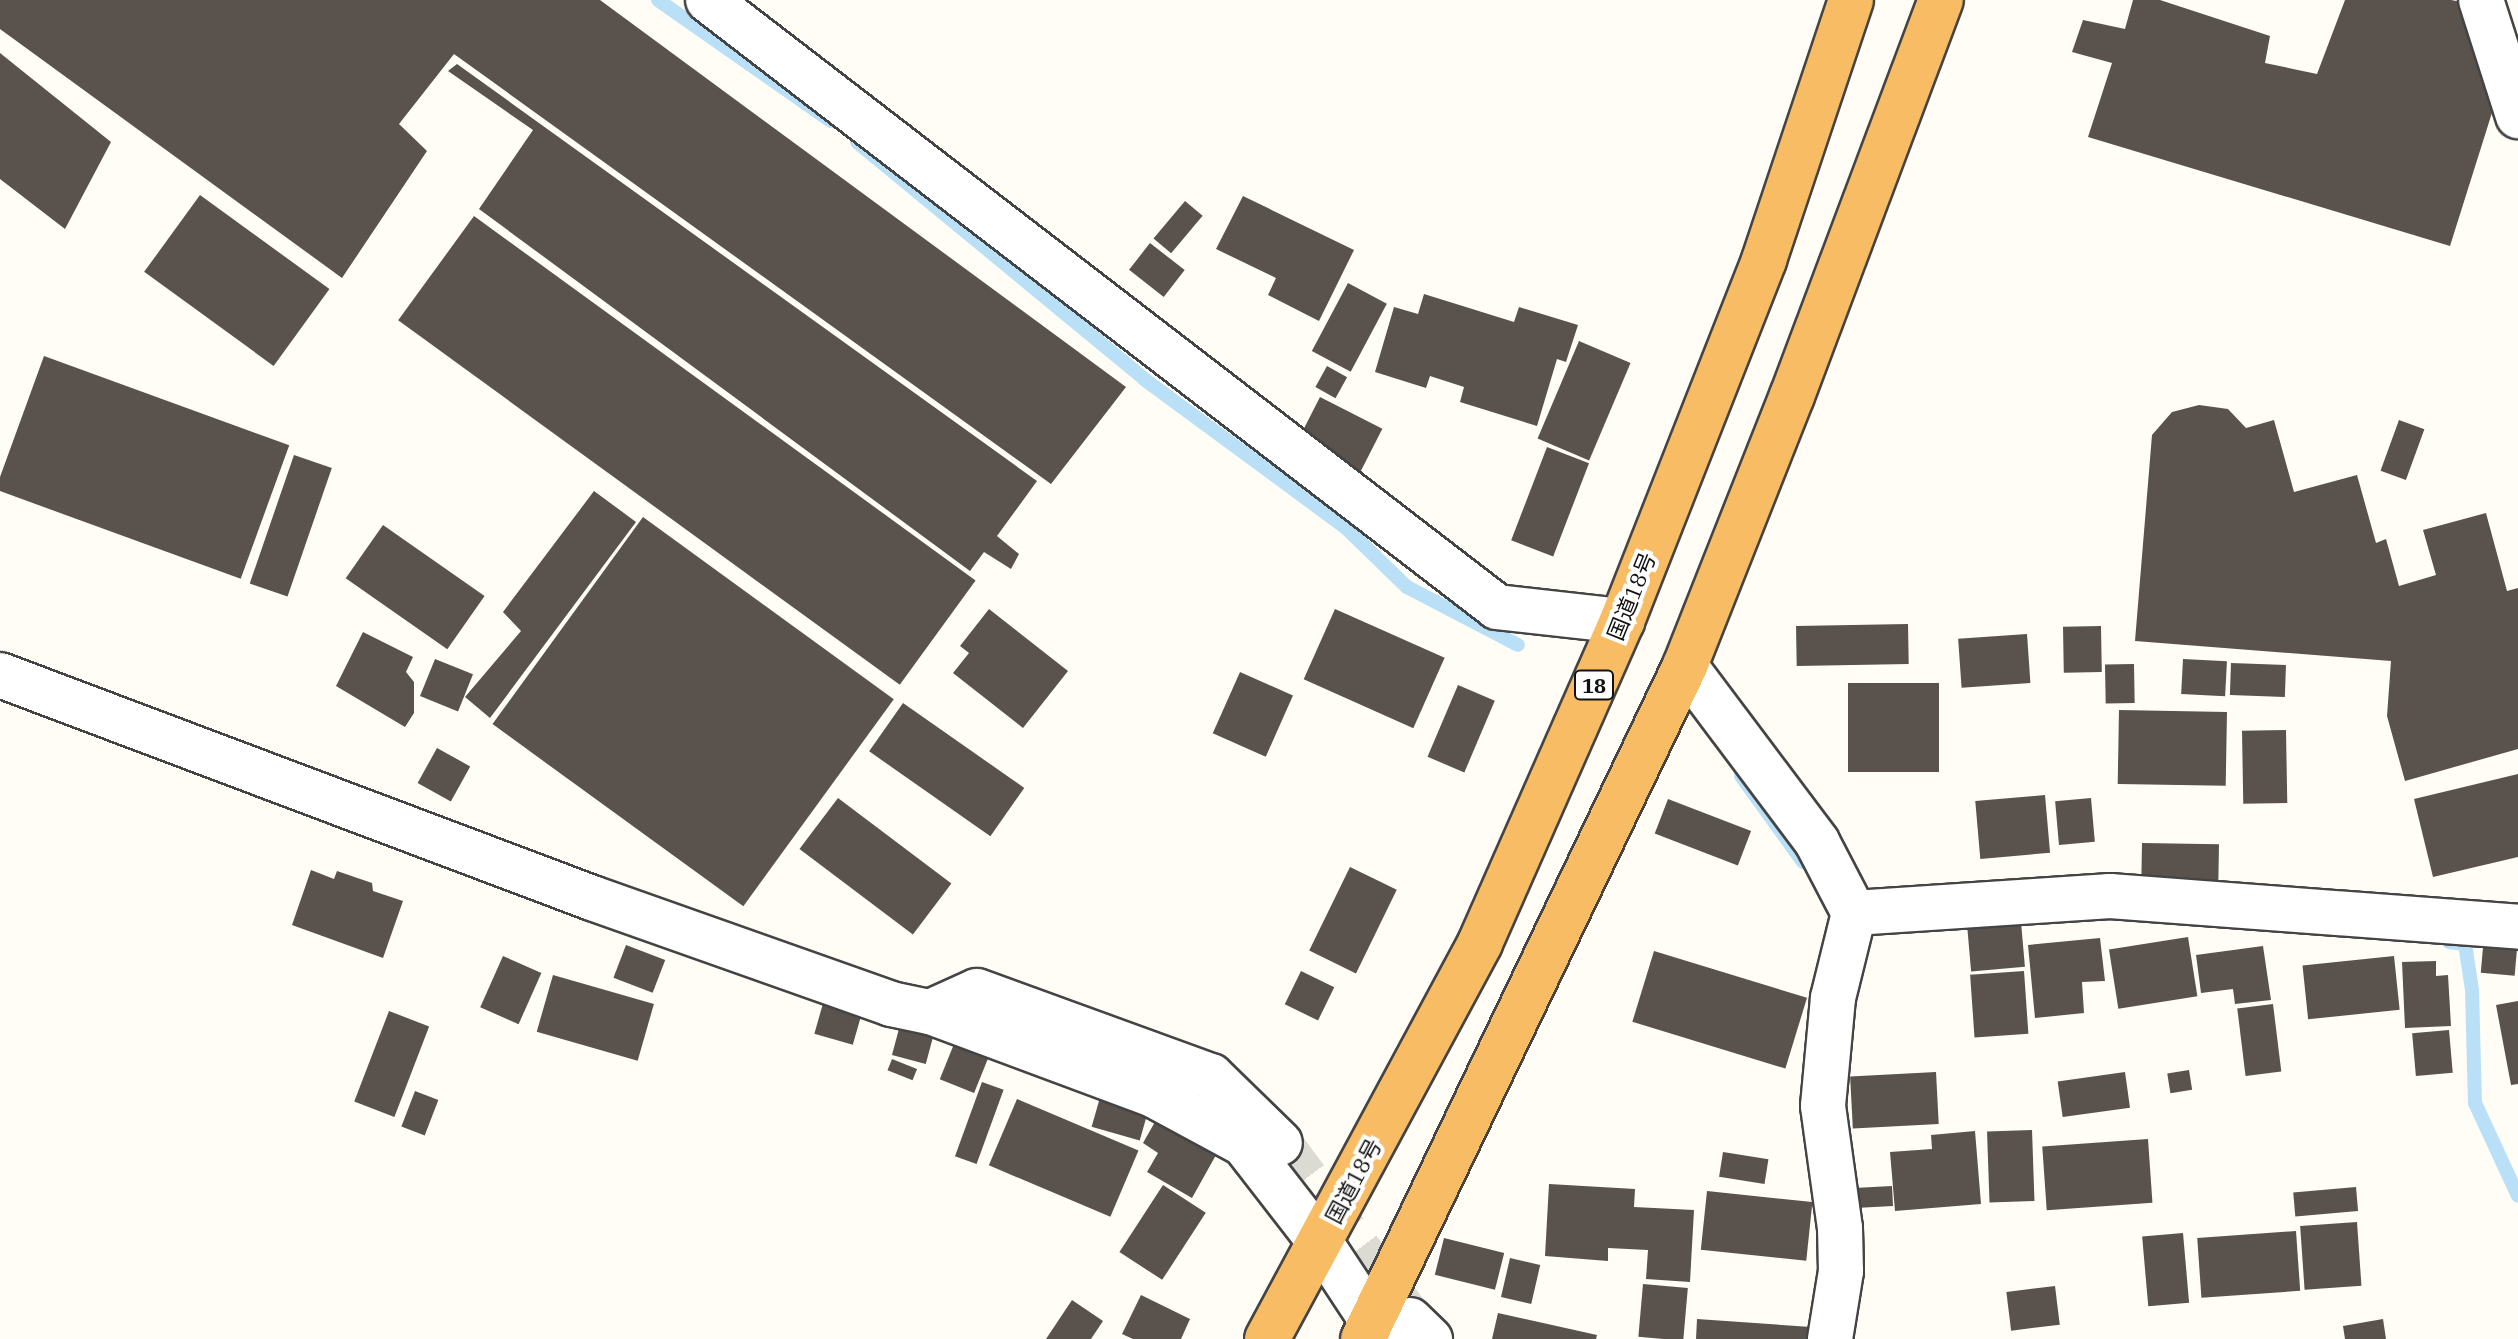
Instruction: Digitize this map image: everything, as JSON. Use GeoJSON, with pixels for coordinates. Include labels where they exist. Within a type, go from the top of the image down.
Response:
{"type":"FeatureCollection","features":[{"type":"Feature","properties":{"kind":"highway","name":"国道18号"},"geometry":{"type":"LineString","coordinates":[[1267,1339],[1480,943],[1622,621],[1764,260],[1851,0]]}},
{"type":"Feature","properties":{"kind":"highway"},"geometry":{"type":"LineString","coordinates":[[1392,1331],[1685,666],[1803,367],[1941,0]]}},
{"type":"Feature","properties":{"kind":"street"},"geometry":{"type":"LineString","coordinates":[[708,0],[1497,607],[1622,621]]}},
{"type":"Feature","properties":{"kind":"street"},"geometry":{"type":"LineString","coordinates":[[2481,0],[2518,116]]}},
{"type":"Feature","properties":{"kind":"street"},"geometry":{"type":"LineString","coordinates":[[1685,666],[1817,842],[1854,913],[1833,998],[1823,1106],[1840,1228],[1841,1271],[1830,1339]]}},
{"type":"Feature","properties":{"kind":"street"},"geometry":{"type":"LineString","coordinates":[[0,675],[592,898],[891,1004],[930,1012],[1153,1095],[1244,1144],[1392,1331]]}},
{"type":"Feature","properties":{"kind":"street"},"geometry":{"type":"LineString","coordinates":[[1854,913],[2110,896],[2518,927]]}},
{"type":"Feature","properties":{"kind":"street"},"geometry":{"type":"LineString","coordinates":[[930,1012],[977,991],[1211,1076],[1280,1143]]}},
{"type":"Feature","properties":{"kind":"building"},"geometry":{"type":"Polygon","coordinates":[[[0,0],[600,0],[1126,387],[1051,484],[454,54],[399,124],[427,151],[342,278],[0,29],[0,0]]]}},
{"type":"Feature","properties":{"kind":"building"},"geometry":{"type":"Polygon","coordinates":[[[2133,0],[2160,0],[2270,36],[2265,63],[2317,74],[2345,0],[2451,0],[2467,3],[2496,100],[2450,246],[2088,137],[2112,63],[2072,52],[2083,20],[2125,29],[2133,0]]]}},
{"type":"Feature","properties":{"kind":"building"},"geometry":{"type":"Polygon","coordinates":[[[0,53],[111,142],[65,229],[0,179],[0,53]]]}},
{"type":"Feature","properties":{"kind":"building"},"geometry":{"type":"Polygon","coordinates":[[[457,64],[1037,481],[997,536],[1019,554],[1011,569],[984,552],[970,571],[479,209],[533,130],[448,71],[457,64]]]}},
{"type":"Feature","properties":{"kind":"building"},"geometry":{"type":"Polygon","coordinates":[[[200,195],[329,289],[274,366],[144,272],[200,195]]]}},
{"type":"Feature","properties":{"kind":"building"},"geometry":{"type":"Polygon","coordinates":[[[1243,196],[1354,250],[1319,321],[1268,295],[1276,278],[1216,249],[1243,196]]]}},
{"type":"Feature","properties":{"kind":"building"},"geometry":{"type":"Polygon","coordinates":[[[1185,201],[1203,216],[1171,253],[1154,239],[1185,201]]]}},
{"type":"Feature","properties":{"kind":"building"},"geometry":{"type":"Polygon","coordinates":[[[474,216],[976,580],[900,685],[398,320],[474,216]]]}},
{"type":"Feature","properties":{"kind":"building"},"geometry":{"type":"Polygon","coordinates":[[[1150,243],[1185,270],[1164,297],[1129,270],[1150,243]]]}},
{"type":"Feature","properties":{"kind":"building"},"geometry":{"type":"Polygon","coordinates":[[[1348,283],[1387,304],[1351,372],[1312,351],[1348,283]]]}},
{"type":"Feature","properties":{"kind":"building"},"geometry":{"type":"Polygon","coordinates":[[[1424,294],[1514,322],[1519,307],[1578,325],[1566,362],[1557,359],[1537,426],[1460,402],[1464,387],[1430,376],[1426,388],[1375,372],[1394,307],[1418,314],[1424,294]]]}},
{"type":"Feature","properties":{"kind":"building"},"geometry":{"type":"Polygon","coordinates":[[[1579,341],[1631,363],[1589,460],[1538,439],[1579,341]]]}},
{"type":"Feature","properties":{"kind":"building"},"geometry":{"type":"Polygon","coordinates":[[[44,356],[289,445],[241,579],[0,491],[0,477],[44,356]]]}},
{"type":"Feature","properties":{"kind":"building"},"geometry":{"type":"Polygon","coordinates":[[[1327,366],[1347,377],[1335,398],[1315,387],[1327,366]]]}},
{"type":"Feature","properties":{"kind":"building"},"geometry":{"type":"Polygon","coordinates":[[[1320,397],[1382,429],[1361,472],[1298,440],[1320,397]]]}},
{"type":"Feature","properties":{"kind":"building"},"geometry":{"type":"Polygon","coordinates":[[[2199,405],[2228,409],[2246,428],[2274,420],[2294,492],[2357,475],[2376,543],[2386,539],[2399,586],[2436,575],[2423,530],[2486,513],[2507,591],[2518,588],[2518,749],[2405,781],[2387,716],[2391,661],[2135,641],[2152,435],[2172,412],[2199,405]]]}},
{"type":"Feature","properties":{"kind":"building"},"geometry":{"type":"Polygon","coordinates":[[[2399,420],[2424,429],[2406,480],[2381,471],[2399,420]]]}},
{"type":"Feature","properties":{"kind":"building"},"geometry":{"type":"Polygon","coordinates":[[[1547,447],[1589,463],[1553,556],[1511,540],[1547,447]]]}},
{"type":"Feature","properties":{"kind":"building"},"geometry":{"type":"Polygon","coordinates":[[[294,455],[332,468],[288,597],[250,584],[294,455]]]}},
{"type":"Feature","properties":{"kind":"building"},"geometry":{"type":"Polygon","coordinates":[[[594,491],[636,522],[490,718],[465,697],[521,631],[503,612],[594,491]]]}},
{"type":"Feature","properties":{"kind":"building"},"geometry":{"type":"Polygon","coordinates":[[[643,517],[894,699],[743,906],[493,724],[643,517]]]}},
{"type":"Feature","properties":{"kind":"building"},"geometry":{"type":"Polygon","coordinates":[[[383,525],[485,596],[447,649],[346,578],[383,525]]]}},
{"type":"Feature","properties":{"kind":"building"},"geometry":{"type":"Polygon","coordinates":[[[989,609],[1068,671],[1023,728],[953,673],[969,653],[960,646],[989,609]]]}},
{"type":"Feature","properties":{"kind":"building"},"geometry":{"type":"Polygon","coordinates":[[[1335,609],[1445,658],[1413,728],[1304,679],[1335,609]]]}},
{"type":"Feature","properties":{"kind":"building"},"geometry":{"type":"Polygon","coordinates":[[[1908,624],[1909,664],[1797,666],[1796,626],[1908,624]]]}},
{"type":"Feature","properties":{"kind":"building"},"geometry":{"type":"Polygon","coordinates":[[[2101,626],[2102,672],[2064,673],[2063,627],[2101,626]]]}},
{"type":"Feature","properties":{"kind":"building"},"geometry":{"type":"Polygon","coordinates":[[[363,632],[413,657],[406,672],[414,682],[414,713],[405,727],[336,686],[363,632]]]}},
{"type":"Feature","properties":{"kind":"building"},"geometry":{"type":"Polygon","coordinates":[[[2027,634],[2030,683],[1962,688],[1958,639],[2027,634]]]}},
{"type":"Feature","properties":{"kind":"building"},"geometry":{"type":"Polygon","coordinates":[[[435,659],[473,674],[458,711],[420,696],[435,659]]]}},
{"type":"Feature","properties":{"kind":"building"},"geometry":{"type":"Polygon","coordinates":[[[2183,659],[2227,661],[2225,696],[2181,694],[2183,659]]]}},
{"type":"Feature","properties":{"kind":"building"},"geometry":{"type":"Polygon","coordinates":[[[2231,663],[2286,665],[2285,697],[2230,695],[2231,663]]]}},
{"type":"Feature","properties":{"kind":"building"},"geometry":{"type":"Polygon","coordinates":[[[2134,664],[2135,703],[2106,704],[2105,665],[2134,664]]]}},
{"type":"Feature","properties":{"kind":"building"},"geometry":{"type":"Polygon","coordinates":[[[1240,672],[1293,696],[1266,757],[1213,733],[1240,672]]]}},
{"type":"Feature","properties":{"kind":"building"},"geometry":{"type":"Polygon","coordinates":[[[1848,683],[1939,683],[1939,772],[1848,772],[1848,683]]]}},
{"type":"Feature","properties":{"kind":"building"},"geometry":{"type":"Polygon","coordinates":[[[1458,685],[1495,701],[1464,772],[1428,757],[1458,685]]]}},
{"type":"Feature","properties":{"kind":"building"},"geometry":{"type":"Polygon","coordinates":[[[903,703],[1024,788],[990,836],[869,751],[903,703]]]}},
{"type":"Feature","properties":{"kind":"building"},"geometry":{"type":"Polygon","coordinates":[[[2119,710],[2227,712],[2226,786],[2118,784],[2119,710]]]}},
{"type":"Feature","properties":{"kind":"building"},"geometry":{"type":"Polygon","coordinates":[[[2286,730],[2287,803],[2243,804],[2242,731],[2286,730]]]}},
{"type":"Feature","properties":{"kind":"building"},"geometry":{"type":"Polygon","coordinates":[[[437,748],[470,766],[451,801],[418,783],[437,748]]]}},
{"type":"Feature","properties":{"kind":"building"},"geometry":{"type":"Polygon","coordinates":[[[2518,774],[2518,857],[2433,877],[2414,799],[2518,774]]]}},
{"type":"Feature","properties":{"kind":"building"},"geometry":{"type":"Polygon","coordinates":[[[2045,795],[2050,853],[1980,859],[1975,801],[2045,795]]]}},
{"type":"Feature","properties":{"kind":"building"},"geometry":{"type":"Polygon","coordinates":[[[838,798],[951,883],[913,935],[799,849],[838,798]]]}},
{"type":"Feature","properties":{"kind":"building"},"geometry":{"type":"Polygon","coordinates":[[[2091,798],[2095,842],[2059,845],[2055,801],[2091,798]]]}},
{"type":"Feature","properties":{"kind":"building"},"geometry":{"type":"Polygon","coordinates":[[[1668,799],[1751,831],[1738,865],[1655,834],[1668,799]]]}},
{"type":"Feature","properties":{"kind":"building"},"geometry":{"type":"Polygon","coordinates":[[[2142,843],[2219,844],[2218,891],[2141,890],[2142,843]]]}},
{"type":"Feature","properties":{"kind":"building"},"geometry":{"type":"Polygon","coordinates":[[[1350,867],[1397,890],[1356,973],[1309,951],[1350,867]]]}},
{"type":"Feature","properties":{"kind":"building"},"geometry":{"type":"Polygon","coordinates":[[[311,870],[334,879],[337,871],[372,883],[373,891],[403,901],[383,958],[292,925],[311,870]]]}},
{"type":"Feature","properties":{"kind":"building"},"geometry":{"type":"Polygon","coordinates":[[[2021,922],[2025,967],[1971,972],[1967,927],[2021,922]]]}},
{"type":"Feature","properties":{"kind":"building"},"geometry":{"type":"Polygon","coordinates":[[[2484,936],[2518,939],[2515,976],[2481,973],[2484,936]]]}},
{"type":"Feature","properties":{"kind":"building"},"geometry":{"type":"Polygon","coordinates":[[[2188,937],[2197,996],[2118,1009],[2109,950],[2188,937]]]}},
{"type":"Feature","properties":{"kind":"building"},"geometry":{"type":"Polygon","coordinates":[[[2100,938],[2105,981],[2082,982],[2084,1013],[2035,1018],[2028,945],[2100,938]]]}},
{"type":"Feature","properties":{"kind":"building"},"geometry":{"type":"Polygon","coordinates":[[[626,945],[665,960],[653,993],[613,978],[626,945]]]}},
{"type":"Feature","properties":{"kind":"building"},"geometry":{"type":"Polygon","coordinates":[[[2263,946],[2271,1000],[2235,1004],[2233,989],[2201,993],[2196,955],[2263,946]]]}},
{"type":"Feature","properties":{"kind":"building"},"geometry":{"type":"Polygon","coordinates":[[[1654,951],[1807,998],[1785,1069],[1632,1022],[1654,951]]]}},
{"type":"Feature","properties":{"kind":"building"},"geometry":{"type":"Polygon","coordinates":[[[503,956],[541,973],[519,1024],[480,1007],[503,956]]]}},
{"type":"Feature","properties":{"kind":"building"},"geometry":{"type":"Polygon","coordinates":[[[2394,956],[2400,1010],[2308,1019],[2303,966],[2394,956]]]}},
{"type":"Feature","properties":{"kind":"building"},"geometry":{"type":"Polygon","coordinates":[[[2436,961],[2436,976],[2448,975],[2451,1026],[2405,1028],[2402,962],[2436,961]]]}},
{"type":"Feature","properties":{"kind":"building"},"geometry":{"type":"Polygon","coordinates":[[[1301,971],[1334,987],[1318,1020],[1285,1004],[1301,971]]]}},
{"type":"Feature","properties":{"kind":"building"},"geometry":{"type":"Polygon","coordinates":[[[2024,971],[2028,1034],[1975,1038],[1970,975],[2024,971]]]}},
{"type":"Feature","properties":{"kind":"building"},"geometry":{"type":"Polygon","coordinates":[[[553,975],[654,1004],[638,1061],[537,1032],[553,975]]]}},
{"type":"Feature","properties":{"kind":"building"},"geometry":{"type":"Polygon","coordinates":[[[824,1000],[862,1011],[853,1045],[814,1034],[824,1000]]]}},
{"type":"Feature","properties":{"kind":"building"},"geometry":{"type":"Polygon","coordinates":[[[2518,1001],[2518,1084],[2511,1085],[2496,1005],[2518,1001]]]}},
{"type":"Feature","properties":{"kind":"building"},"geometry":{"type":"Polygon","coordinates":[[[2273,1004],[2281,1071],[2246,1076],[2237,1008],[2273,1004]]]}},
{"type":"Feature","properties":{"kind":"building"},"geometry":{"type":"Polygon","coordinates":[[[389,1011],[429,1026],[394,1117],[354,1102],[389,1011]]]}},
{"type":"Feature","properties":{"kind":"building"},"geometry":{"type":"Polygon","coordinates":[[[900,1025],[934,1034],[926,1064],[892,1055],[900,1025]]]}},
{"type":"Feature","properties":{"kind":"building"},"geometry":{"type":"Polygon","coordinates":[[[2449,1030],[2453,1073],[2416,1076],[2412,1033],[2449,1030]]]}},
{"type":"Feature","properties":{"kind":"building"},"geometry":{"type":"Polygon","coordinates":[[[954,1044],[988,1058],[974,1093],[940,1079],[954,1044]]]}},
{"type":"Feature","properties":{"kind":"building"},"geometry":{"type":"Polygon","coordinates":[[[892,1059],[917,1069],[913,1080],[888,1070],[892,1059]]]}},
{"type":"Feature","properties":{"kind":"building"},"geometry":{"type":"Polygon","coordinates":[[[2189,1070],[2192,1090],[2170,1093],[2167,1073],[2189,1070]]]}},
{"type":"Feature","properties":{"kind":"building"},"geometry":{"type":"Polygon","coordinates":[[[1936,1072],[1939,1124],[1853,1128],[1850,1077],[1936,1072]]]}},
{"type":"Feature","properties":{"kind":"building"},"geometry":{"type":"Polygon","coordinates":[[[2125,1072],[2130,1108],[2063,1117],[2058,1081],[2125,1072]]]}},
{"type":"Feature","properties":{"kind":"building"},"geometry":{"type":"Polygon","coordinates":[[[982,1082],[1004,1090],[977,1164],[955,1156],[982,1082]]]}},
{"type":"Feature","properties":{"kind":"building"},"geometry":{"type":"Polygon","coordinates":[[[415,1091],[438,1100],[425,1135],[401,1126],[415,1091]]]}},
{"type":"Feature","properties":{"kind":"building"},"geometry":{"type":"Polygon","coordinates":[[[1101,1094],[1149,1108],[1140,1140],[1092,1127],[1101,1094]]]}},
{"type":"Feature","properties":{"kind":"building"},"geometry":{"type":"Polygon","coordinates":[[[1017,1099],[1139,1151],[1110,1217],[989,1165],[1017,1099]]]}},
{"type":"Feature","properties":{"kind":"building"},"geometry":{"type":"Polygon","coordinates":[[[1160,1113],[1189,1130],[1185,1137],[1216,1155],[1192,1198],[1147,1172],[1158,1153],[1143,1143],[1160,1113]]]}},
{"type":"Feature","properties":{"kind":"building"},"geometry":{"type":"Polygon","coordinates":[[[2032,1130],[2034,1201],[1990,1203],[1987,1132],[2032,1130]]]}},
{"type":"Feature","properties":{"kind":"building"},"geometry":{"type":"Polygon","coordinates":[[[1975,1131],[1981,1204],[1895,1211],[1890,1152],[1932,1149],[1931,1135],[1975,1131]]]}},
{"type":"Feature","properties":{"kind":"building"},"geometry":{"type":"Polygon","coordinates":[[[2148,1139],[2152,1203],[2047,1210],[2042,1146],[2148,1139]]]}},
{"type":"Feature","properties":{"kind":"building"},"geometry":{"type":"Polygon","coordinates":[[[1723,1152],[1768,1159],[1765,1184],[1719,1177],[1723,1152]]]}},
{"type":"Feature","properties":{"kind":"building"},"geometry":{"type":"Polygon","coordinates":[[[1549,1184],[1635,1189],[1634,1207],[1694,1210],[1690,1282],[1646,1279],[1648,1250],[1608,1248],[1608,1261],[1545,1256],[1549,1184]]]}},
{"type":"Feature","properties":{"kind":"building"},"geometry":{"type":"Polygon","coordinates":[[[1163,1185],[1206,1213],[1162,1280],[1119,1252],[1163,1185]]]}},
{"type":"Feature","properties":{"kind":"building"},"geometry":{"type":"Polygon","coordinates":[[[1892,1186],[1893,1206],[1855,1208],[1854,1188],[1892,1186]]]}},
{"type":"Feature","properties":{"kind":"building"},"geometry":{"type":"Polygon","coordinates":[[[2356,1187],[2358,1211],[2295,1216],[2293,1192],[2356,1187]]]}},
{"type":"Feature","properties":{"kind":"building"},"geometry":{"type":"Polygon","coordinates":[[[1707,1191],[1812,1202],[1806,1261],[1701,1250],[1707,1191]]]}},
{"type":"Feature","properties":{"kind":"building"},"geometry":{"type":"Polygon","coordinates":[[[2357,1222],[2361,1286],[2305,1290],[2300,1226],[2357,1222]]]}},
{"type":"Feature","properties":{"kind":"building"},"geometry":{"type":"Polygon","coordinates":[[[2296,1231],[2300,1291],[2201,1298],[2197,1238],[2296,1231]]]}},
{"type":"Feature","properties":{"kind":"building"},"geometry":{"type":"Polygon","coordinates":[[[2183,1233],[2189,1303],[2148,1306],[2142,1237],[2183,1233]]]}},
{"type":"Feature","properties":{"kind":"building"},"geometry":{"type":"Polygon","coordinates":[[[1444,1238],[1504,1253],[1495,1290],[1435,1275],[1444,1238]]]}},
{"type":"Feature","properties":{"kind":"building"},"geometry":{"type":"Polygon","coordinates":[[[1510,1258],[1540,1265],[1531,1304],[1501,1297],[1510,1258]]]}},
{"type":"Feature","properties":{"kind":"building"},"geometry":{"type":"Polygon","coordinates":[[[1643,1284],[1688,1288],[1683,1339],[1638,1337],[1643,1284]]]}},
{"type":"Feature","properties":{"kind":"building"},"geometry":{"type":"Polygon","coordinates":[[[2055,1286],[2060,1325],[2011,1331],[2006,1292],[2055,1286]]]}},
{"type":"Feature","properties":{"kind":"building"},"geometry":{"type":"Polygon","coordinates":[[[1141,1295],[1190,1319],[1181,1339],[1133,1339],[1122,1334],[1141,1295]]]}},
{"type":"Feature","properties":{"kind":"building"},"geometry":{"type":"Polygon","coordinates":[[[1072,1300],[1103,1321],[1091,1339],[1046,1339],[1072,1300]]]}},
{"type":"Feature","properties":{"kind":"building"},"geometry":{"type":"Polygon","coordinates":[[[1498,1313],[1597,1335],[1596,1339],[1492,1339],[1498,1313]]]}},
{"type":"Feature","properties":{"kind":"building"},"geometry":{"type":"Polygon","coordinates":[[[1697,1319],[1811,1327],[1810,1339],[1696,1339],[1697,1319]]]}},
{"type":"Feature","properties":{"kind":"building"},"geometry":{"type":"Polygon","coordinates":[[[2383,1319],[2386,1339],[2345,1339],[2343,1326],[2383,1319]]]}},
{"type":"Feature","properties":{"kind":"waterway"},"geometry":{"type":"LineString","coordinates":[[658,0],[831,121]]}},
{"type":"Feature","properties":{"kind":"waterway"},"geometry":{"type":"LineString","coordinates":[[857,142],[1144,379],[1345,527],[1407,587],[1518,645]]}},
{"type":"Feature","properties":{"kind":"waterway"},"geometry":{"type":"LineString","coordinates":[[1741,776],[1803,862]]}},
{"type":"Feature","properties":{"kind":"waterway"},"geometry":{"type":"LineString","coordinates":[[2449,942],[2465,944],[2472,990],[2475,1103],[2518,1196]]}},
{"type":"Feature","properties":{"kind":"tunnel"},"geometry":{"type":"LineString","coordinates":[[1280,1143],[1407,1314]]}}]}
